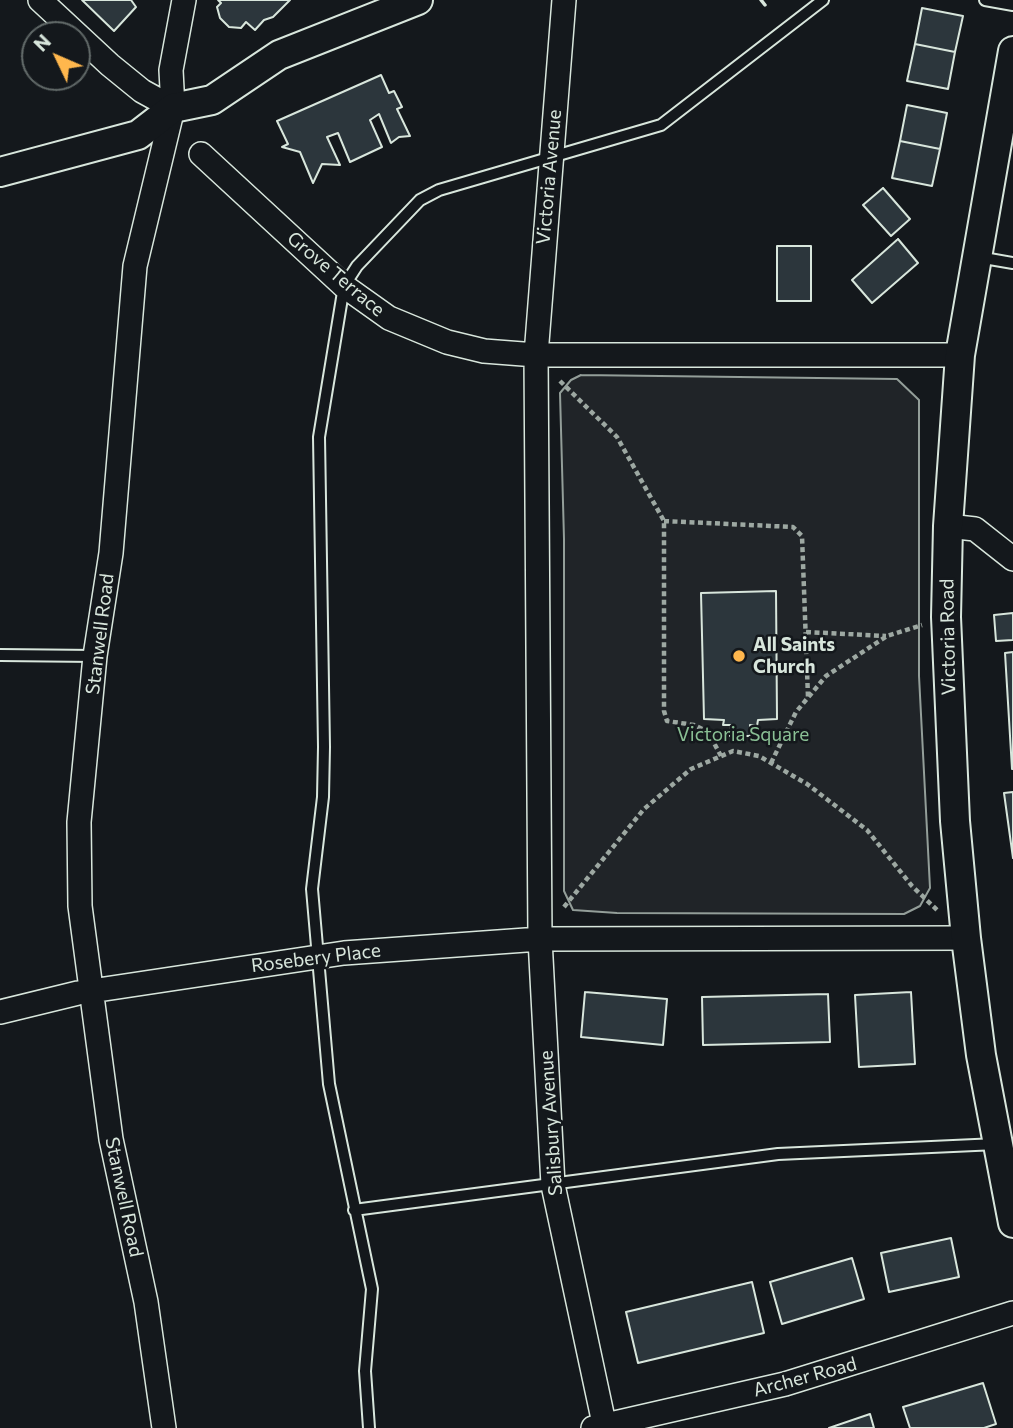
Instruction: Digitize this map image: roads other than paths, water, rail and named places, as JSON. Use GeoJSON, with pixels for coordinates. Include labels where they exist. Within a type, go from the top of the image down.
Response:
{"type":"FeatureCollection","features":[{"type":"Feature","properties":{"kind":"street"},"geometry":{"type":"LineString","coordinates":[[40,0],[142,91],[173,108]]}},
{"type":"Feature","properties":{"kind":"street","name":"Stanwell Road"},"geometry":{"type":"LineString","coordinates":[[164,1428],[146,1302],[111,1139],[80,906],[79,822],[95,656],[111,553],[135,267],[146,210],[173,108],[171,70],[184,0]]}},
{"type":"Feature","properties":{"kind":"street"},"geometry":{"type":"LineString","coordinates":[[0,172],[138,135],[173,108],[212,100],[279,55],[418,0]]}},
{"type":"Feature","properties":{"kind":"street","name":"Victoria Avenue"},"geometry":{"type":"LineString","coordinates":[[536,355],[564,0]]}},
{"type":"Feature","properties":{"kind":"street","name":"Victoria Road"},"geometry":{"type":"LineString","coordinates":[[1013,51],[960,355],[948,526],[946,617],[955,821],[966,938],[981,1055],[1013,1223]]}},
{"type":"Feature","properties":{"kind":"street","name":"Grove Terrace"},"geometry":{"type":"LineString","coordinates":[[201,154],[344,286],[389,318],[447,342],[484,351],[536,355]]}},
{"type":"Feature","properties":{"kind":"street"},"geometry":{"type":"LineString","coordinates":[[960,355],[536,355],[540,939],[966,938]]}},
{"type":"Feature","properties":{"kind":"street"},"geometry":{"type":"LineString","coordinates":[[948,526],[975,529],[1013,559]]}},
{"type":"Feature","properties":{"kind":"street","name":"Rosebery Place"},"geometry":{"type":"LineString","coordinates":[[0,1012],[93,991],[319,956],[540,939]]}},
{"type":"Feature","properties":{"kind":"street","name":"Salisbury Avenue"},"geometry":{"type":"LineString","coordinates":[[540,939],[553,1185],[601,1427]]}},
{"type":"Feature","properties":{"kind":"street","name":"Archer Road"},"geometry":{"type":"LineString","coordinates":[[601,1427],[785,1384],[1013,1313]]}},
{"type":"Feature","properties":{"kind":"lane"},"geometry":{"type":"LineString","coordinates":[[369,1428],[365,1371],[372,1289],[329,1084],[312,889],[323,797],[324,747],[319,438],[344,286],[357,266],[420,200],[439,190],[661,125],[823,0]]}},
{"type":"Feature","properties":{"kind":"lane"},"geometry":{"type":"LineString","coordinates":[[985,0],[1013,5]]}},
{"type":"Feature","properties":{"kind":"lane"},"geometry":{"type":"LineString","coordinates":[[977,257],[1013,263]]}},
{"type":"Feature","properties":{"kind":"lane"},"geometry":{"type":"LineString","coordinates":[[0,655],[95,656]]}},
{"type":"Feature","properties":{"kind":"lane"},"geometry":{"type":"LineString","coordinates":[[354,1210],[778,1154],[997,1144]]}},
{"type":"Feature","properties":{"kind":"place","name":"All Saints Church"},"geometry":{"type":"Point","coordinates":[739,656]}},
{"type":"Feature","properties":{"kind":"park label","name":"Victoria Square"},"geometry":{"type":"Point","coordinates":[743,735]}}]}
